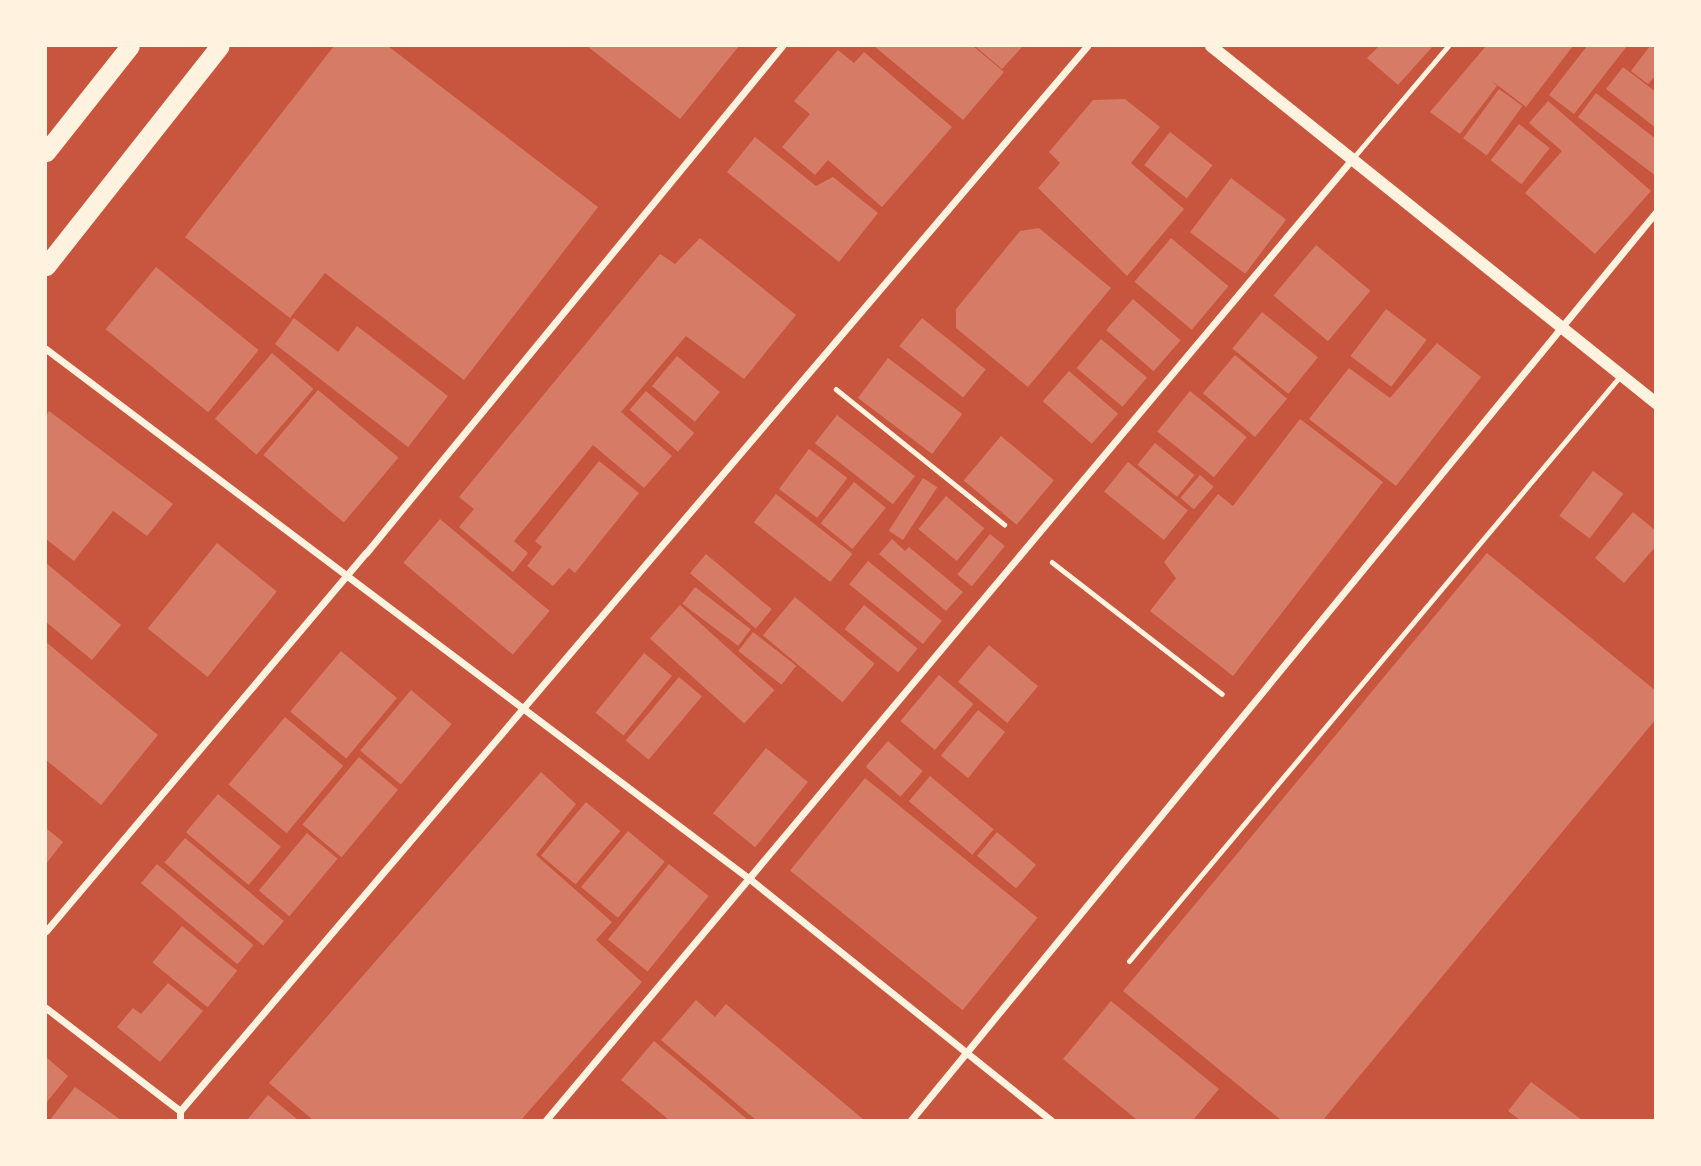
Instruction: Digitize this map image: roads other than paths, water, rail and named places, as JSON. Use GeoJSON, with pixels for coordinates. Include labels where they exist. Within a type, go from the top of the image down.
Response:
{"type":"FeatureCollection","features":[{"type":"Feature","properties":{"kind":"highway"},"geometry":{"type":"LineString","coordinates":[[46,152],[130,46]]}},
{"type":"Feature","properties":{"kind":"highway"},"geometry":{"type":"LineString","coordinates":[[46,265],[220,46]]}},
{"type":"Feature","properties":{"kind":"street"},"geometry":{"type":"LineString","coordinates":[[46,931],[348,575],[782,46]]}},
{"type":"Feature","properties":{"kind":"street"},"geometry":{"type":"LineString","coordinates":[[180,1121],[180,1111],[1087,46]]}},
{"type":"Feature","properties":{"kind":"street"},"geometry":{"type":"LineString","coordinates":[[1211,46],[1656,403]]}},
{"type":"Feature","properties":{"kind":"street"},"geometry":{"type":"LineString","coordinates":[[546,1121],[751,880],[1352,159]]}},
{"type":"Feature","properties":{"kind":"street"},"geometry":{"type":"LineString","coordinates":[[911,1121],[1559,325],[1656,212]]}},
{"type":"Feature","properties":{"kind":"street"},"geometry":{"type":"LineString","coordinates":[[46,349],[751,880],[1052,1121]]}},
{"type":"Feature","properties":{"kind":"street"},"geometry":{"type":"LineString","coordinates":[[46,1008],[180,1111]]}},
{"type":"Feature","properties":{"kind":"lane"},"geometry":{"type":"LineString","coordinates":[[1352,159],[1448,46]]}},
{"type":"Feature","properties":{"kind":"lane"},"geometry":{"type":"LineString","coordinates":[[1129,961],[1621,375]]}}]}
